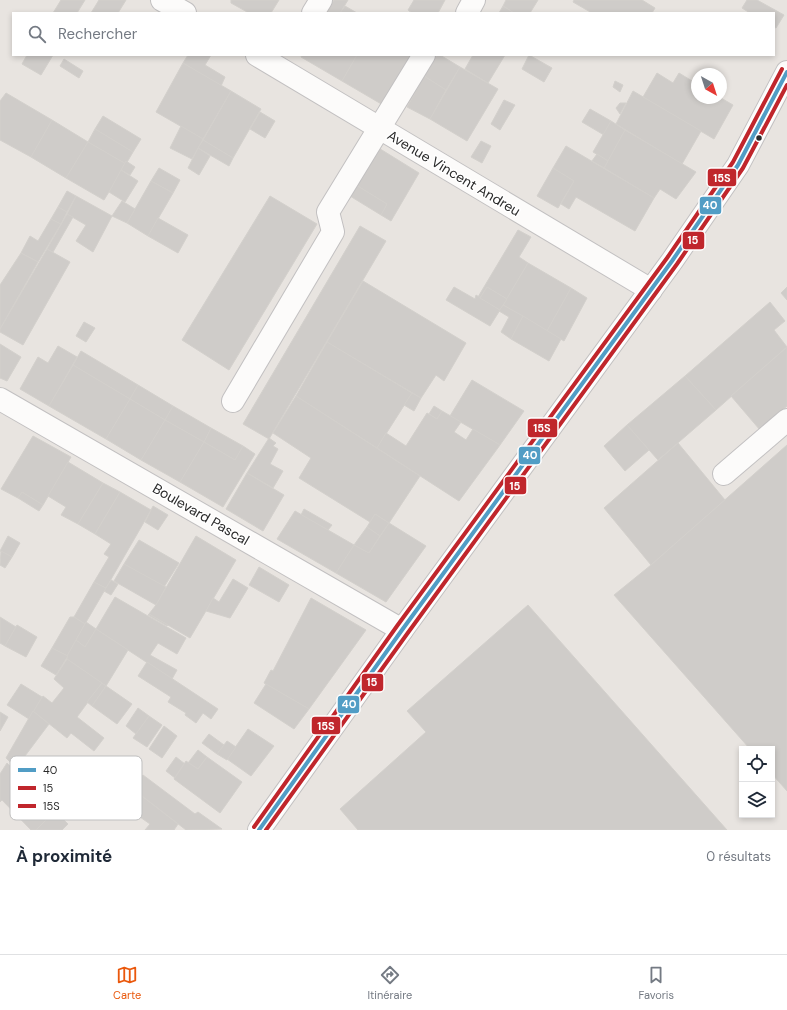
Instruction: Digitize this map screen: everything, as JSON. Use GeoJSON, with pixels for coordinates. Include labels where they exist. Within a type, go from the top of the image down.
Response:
{"type":"FeatureCollection","features":[{"type":"Feature","properties":{"kind":"street"},"geometry":{"type":"LineString","coordinates":[[162,0],[183,12]]}},
{"type":"Feature","properties":{"kind":"street"},"geometry":{"type":"LineString","coordinates":[[314,12],[320,0]]}},
{"type":"Feature","properties":{"kind":"street"},"geometry":{"type":"LineString","coordinates":[[468,12],[474,0]]}},
{"type":"Feature","properties":{"kind":"street","name":"Avenue Vincent Andreu"},"geometry":{"type":"LineString","coordinates":[[261,56],[285,62],[380,128],[651,290]]}},
{"type":"Feature","properties":{"kind":"street"},"geometry":{"type":"LineString","coordinates":[[233,401],[333,232],[328,212],[423,56]]}},
{"type":"Feature","properties":{"kind":"street"},"geometry":{"type":"LineString","coordinates":[[259,830],[402,630],[651,290],[738,165],[787,72]]}},
{"type":"Feature","properties":{"kind":"street","name":"Boulevard Pascal"},"geometry":{"type":"LineString","coordinates":[[0,399],[402,630]]}},
{"type":"Feature","properties":{"kind":"street"},"geometry":{"type":"LineString","coordinates":[[724,474],[787,420]]}},
{"type":"Feature","properties":{"kind":"building"},"geometry":{"type":"Polygon","coordinates":[[[61,0],[85,0],[78,12],[54,12],[61,0]]]}},
{"type":"Feature","properties":{"kind":"building"},"geometry":{"type":"Polygon","coordinates":[[[99,0],[126,0],[119,12],[92,12],[99,0]]]}},
{"type":"Feature","properties":{"kind":"building"},"geometry":{"type":"Polygon","coordinates":[[[231,0],[279,0],[272,12],[247,12],[231,3],[231,0]]]}},
{"type":"Feature","properties":{"kind":"building"},"geometry":{"type":"Polygon","coordinates":[[[334,0],[348,0],[341,12],[327,12],[334,0]]]}},
{"type":"Feature","properties":{"kind":"building"},"geometry":{"type":"Polygon","coordinates":[[[414,0],[445,0],[439,12],[411,12],[408,10],[414,0]]]}},
{"type":"Feature","properties":{"kind":"building"},"geometry":{"type":"Polygon","coordinates":[[[506,0],[538,0],[531,12],[512,12],[503,6],[506,0]]]}},
{"type":"Feature","properties":{"kind":"building"},"geometry":{"type":"Polygon","coordinates":[[[574,0],[642,0],[655,8],[653,12],[590,12],[573,2],[574,0]]]}},
{"type":"Feature","properties":{"kind":"building"},"geometry":{"type":"Polygon","coordinates":[[[747,0],[757,0],[784,15],[776,28],[775,12],[748,12],[742,8],[747,0]]]}},
{"type":"Feature","properties":{"kind":"building"},"geometry":{"type":"Polygon","coordinates":[[[345,6],[355,12],[341,12],[345,6]]]}},
{"type":"Feature","properties":{"kind":"building"},"geometry":{"type":"Polygon","coordinates":[[[503,6],[512,12],[500,12],[503,6]]]}},
{"type":"Feature","properties":{"kind":"building"},"geometry":{"type":"Polygon","coordinates":[[[26,56],[52,56],[41,75],[22,64],[26,56]]]}},
{"type":"Feature","properties":{"kind":"building"},"geometry":{"type":"Polygon","coordinates":[[[187,56],[210,56],[205,65],[225,77],[221,86],[183,63],[187,56]]]}},
{"type":"Feature","properties":{"kind":"building"},"geometry":{"type":"Polygon","coordinates":[[[302,56],[356,56],[342,81],[302,56]]]}},
{"type":"Feature","properties":{"kind":"building"},"geometry":{"type":"Polygon","coordinates":[[[356,56],[412,56],[383,105],[342,81],[356,56]]]}},
{"type":"Feature","properties":{"kind":"building"},"geometry":{"type":"Polygon","coordinates":[[[436,56],[442,56],[460,67],[446,90],[424,76],[436,56]]]}},
{"type":"Feature","properties":{"kind":"building"},"geometry":{"type":"Polygon","coordinates":[[[472,56],[504,56],[488,83],[465,69],[472,56]]]}},
{"type":"Feature","properties":{"kind":"building"},"geometry":{"type":"Polygon","coordinates":[[[528,56],[552,68],[544,82],[522,69],[528,56]]]}},
{"type":"Feature","properties":{"kind":"building"},"geometry":{"type":"Polygon","coordinates":[[[64,59],[83,71],[79,78],[60,66],[64,59]]]}},
{"type":"Feature","properties":{"kind":"building"},"geometry":{"type":"Polygon","coordinates":[[[183,63],[231,91],[203,139],[156,112],[183,63]]]}},
{"type":"Feature","properties":{"kind":"building"},"geometry":{"type":"Polygon","coordinates":[[[460,67],[498,89],[467,141],[430,119],[460,67]]]}},
{"type":"Feature","properties":{"kind":"building"},"geometry":{"type":"Polygon","coordinates":[[[657,73],[673,83],[679,73],[691,80],[691,104],[727,104],[727,102],[733,105],[714,139],[643,97],[657,73]]]}},
{"type":"Feature","properties":{"kind":"building"},"geometry":{"type":"Polygon","coordinates":[[[424,76],[446,90],[430,119],[407,107],[424,76]]]}},
{"type":"Feature","properties":{"kind":"building"},"geometry":{"type":"Polygon","coordinates":[[[615,81],[623,85],[620,92],[613,87],[615,81]]]}},
{"type":"Feature","properties":{"kind":"building"},"geometry":{"type":"Polygon","coordinates":[[[231,91],[261,109],[233,158],[203,140],[231,91]]]}},
{"type":"Feature","properties":{"kind":"building"},"geometry":{"type":"Polygon","coordinates":[[[633,91],[701,131],[682,164],[616,124],[633,91]]]}},
{"type":"Feature","properties":{"kind":"building"},"geometry":{"type":"Polygon","coordinates":[[[6,93],[52,120],[31,157],[0,140],[0,101],[6,93]]]}},
{"type":"Feature","properties":{"kind":"building"},"geometry":{"type":"Polygon","coordinates":[[[504,100],[515,105],[500,130],[491,124],[504,100]]]}},
{"type":"Feature","properties":{"kind":"building"},"geometry":{"type":"Polygon","coordinates":[[[620,103],[626,103],[620,114],[616,108],[620,103]]]}},
{"type":"Feature","properties":{"kind":"building"},"geometry":{"type":"Polygon","coordinates":[[[590,109],[611,121],[604,135],[582,122],[590,109]]]}},
{"type":"Feature","properties":{"kind":"building"},"geometry":{"type":"Polygon","coordinates":[[[260,112],[275,121],[265,138],[250,129],[260,112]]]}},
{"type":"Feature","properties":{"kind":"building"},"geometry":{"type":"Polygon","coordinates":[[[103,116],[141,139],[133,152],[95,129],[103,116]]]}},
{"type":"Feature","properties":{"kind":"building"},"geometry":{"type":"Polygon","coordinates":[[[52,120],[88,142],[66,178],[31,157],[52,120]]]}},
{"type":"Feature","properties":{"kind":"building"},"geometry":{"type":"Polygon","coordinates":[[[611,121],[625,130],[608,161],[593,152],[611,121]]]}},
{"type":"Feature","properties":{"kind":"building"},"geometry":{"type":"Polygon","coordinates":[[[181,126],[203,139],[192,159],[170,148],[181,126]]]}},
{"type":"Feature","properties":{"kind":"building"},"geometry":{"type":"Polygon","coordinates":[[[95,129],[133,152],[126,164],[88,142],[95,129]]]}},
{"type":"Feature","properties":{"kind":"building"},"geometry":{"type":"Polygon","coordinates":[[[625,130],[696,172],[676,199],[660,189],[654,198],[604,168],[625,130]]]}},
{"type":"Feature","properties":{"kind":"building"},"geometry":{"type":"Polygon","coordinates":[[[203,140],[233,158],[229,166],[198,148],[203,140]]]}},
{"type":"Feature","properties":{"kind":"building"},"geometry":{"type":"Polygon","coordinates":[[[481,141],[491,146],[482,163],[471,157],[481,141]]]}},
{"type":"Feature","properties":{"kind":"building"},"geometry":{"type":"Polygon","coordinates":[[[88,142],[126,164],[104,200],[66,178],[88,142]]]}},
{"type":"Feature","properties":{"kind":"building"},"geometry":{"type":"Polygon","coordinates":[[[566,146],[654,198],[635,231],[576,197],[569,209],[561,204],[574,181],[553,168],[566,146]]]}},
{"type":"Feature","properties":{"kind":"building"},"geometry":{"type":"Polygon","coordinates":[[[377,147],[419,173],[391,221],[381,215],[387,204],[356,185],[377,147]]]}},
{"type":"Feature","properties":{"kind":"building"},"geometry":{"type":"Polygon","coordinates":[[[198,148],[210,156],[199,175],[188,168],[198,148]]]}},
{"type":"Feature","properties":{"kind":"building"},"geometry":{"type":"Polygon","coordinates":[[[597,154],[608,161],[604,168],[592,161],[597,154]]]}},
{"type":"Feature","properties":{"kind":"building"},"geometry":{"type":"Polygon","coordinates":[[[126,161],[135,167],[130,175],[121,170],[126,161]]]}},
{"type":"Feature","properties":{"kind":"building"},"geometry":{"type":"Polygon","coordinates":[[[159,168],[180,180],[173,193],[151,181],[159,168]]]}},
{"type":"Feature","properties":{"kind":"building"},"geometry":{"type":"Polygon","coordinates":[[[553,168],[574,181],[558,208],[537,196],[553,168]]]}},
{"type":"Feature","properties":{"kind":"building"},"geometry":{"type":"Polygon","coordinates":[[[121,170],[138,181],[125,202],[109,192],[121,170]]]}},
{"type":"Feature","properties":{"kind":"building"},"geometry":{"type":"Polygon","coordinates":[[[151,181],[173,193],[148,236],[127,223],[151,181]]]}},
{"type":"Feature","properties":{"kind":"building"},"geometry":{"type":"Polygon","coordinates":[[[356,185],[387,204],[381,215],[350,196],[356,185]]]}},
{"type":"Feature","properties":{"kind":"building"},"geometry":{"type":"Polygon","coordinates":[[[67,191],[76,196],[67,212],[58,207],[67,191]]]}},
{"type":"Feature","properties":{"kind":"building"},"geometry":{"type":"Polygon","coordinates":[[[76,196],[112,216],[93,252],[76,241],[86,225],[67,214],[76,196]]]}},
{"type":"Feature","properties":{"kind":"building"},"geometry":{"type":"Polygon","coordinates":[[[270,196],[317,224],[229,370],[182,340],[270,196]]]}},
{"type":"Feature","properties":{"kind":"building"},"geometry":{"type":"Polygon","coordinates":[[[122,201],[135,209],[127,223],[112,216],[122,201]]]}},
{"type":"Feature","properties":{"kind":"building"},"geometry":{"type":"Polygon","coordinates":[[[58,207],[67,212],[61,224],[51,219],[58,207]]]}},
{"type":"Feature","properties":{"kind":"building"},"geometry":{"type":"Polygon","coordinates":[[[67,214],[73,217],[53,252],[47,249],[67,214]]]}},
{"type":"Feature","properties":{"kind":"building"},"geometry":{"type":"Polygon","coordinates":[[[158,218],[188,235],[178,253],[148,236],[158,218]]]}},
{"type":"Feature","properties":{"kind":"building"},"geometry":{"type":"Polygon","coordinates":[[[51,219],[61,224],[38,262],[21,253],[30,236],[38,241],[51,219]]]}},
{"type":"Feature","properties":{"kind":"building"},"geometry":{"type":"Polygon","coordinates":[[[360,226],[386,241],[269,439],[243,424],[360,226]]]}},
{"type":"Feature","properties":{"kind":"building"},"geometry":{"type":"Polygon","coordinates":[[[518,230],[531,237],[519,257],[528,263],[507,299],[487,287],[480,298],[478,297],[518,230]]]}},
{"type":"Feature","properties":{"kind":"building"},"geometry":{"type":"Polygon","coordinates":[[[47,249],[70,262],[23,345],[0,332],[0,329],[47,249]]]}},
{"type":"Feature","properties":{"kind":"building"},"geometry":{"type":"Polygon","coordinates":[[[21,253],[38,262],[0,329],[0,285],[21,253]]]}},
{"type":"Feature","properties":{"kind":"building"},"geometry":{"type":"Polygon","coordinates":[[[528,263],[571,288],[547,331],[503,305],[528,263]]]}},
{"type":"Feature","properties":{"kind":"building"},"geometry":{"type":"Polygon","coordinates":[[[363,281],[466,343],[444,381],[436,375],[421,398],[327,342],[363,281]]]}},
{"type":"Feature","properties":{"kind":"building"},"geometry":{"type":"Polygon","coordinates":[[[454,287],[475,299],[476,295],[500,310],[490,326],[446,300],[454,287]]]}},
{"type":"Feature","properties":{"kind":"building"},"geometry":{"type":"Polygon","coordinates":[[[487,287],[507,299],[500,310],[480,298],[487,287]]]}},
{"type":"Feature","properties":{"kind":"building"},"geometry":{"type":"Polygon","coordinates":[[[787,287],[787,300],[781,293],[787,287]]]}},
{"type":"Feature","properties":{"kind":"building"},"geometry":{"type":"Polygon","coordinates":[[[571,288],[587,298],[564,341],[547,331],[571,288]]]}},
{"type":"Feature","properties":{"kind":"building"},"geometry":{"type":"Polygon","coordinates":[[[770,302],[785,321],[774,330],[787,347],[716,410],[685,376],[770,302]]]}},
{"type":"Feature","properties":{"kind":"building"},"geometry":{"type":"Polygon","coordinates":[[[503,305],[523,316],[511,339],[501,332],[509,317],[499,311],[503,305]]]}},
{"type":"Feature","properties":{"kind":"building"},"geometry":{"type":"Polygon","coordinates":[[[523,316],[561,339],[549,361],[511,339],[523,316]]]}},
{"type":"Feature","properties":{"kind":"building"},"geometry":{"type":"Polygon","coordinates":[[[84,322],[95,328],[86,342],[76,336],[84,322]]]}},
{"type":"Feature","properties":{"kind":"building"},"geometry":{"type":"Polygon","coordinates":[[[327,342],[412,393],[377,448],[296,396],[327,342]]]}},
{"type":"Feature","properties":{"kind":"building"},"geometry":{"type":"Polygon","coordinates":[[[0,344],[21,357],[7,381],[0,378],[0,344]]]}},
{"type":"Feature","properties":{"kind":"building"},"geometry":{"type":"Polygon","coordinates":[[[58,346],[77,357],[49,406],[20,389],[38,357],[48,363],[58,346]]]}},
{"type":"Feature","properties":{"kind":"building"},"geometry":{"type":"Polygon","coordinates":[[[787,347],[787,406],[760,430],[731,396],[787,347]]]}},
{"type":"Feature","properties":{"kind":"building"},"geometry":{"type":"Polygon","coordinates":[[[81,351],[138,385],[130,399],[73,365],[81,351]]]}},
{"type":"Feature","properties":{"kind":"building"},"geometry":{"type":"Polygon","coordinates":[[[73,365],[130,399],[106,439],[49,406],[73,365]]]}},
{"type":"Feature","properties":{"kind":"building"},"geometry":{"type":"Polygon","coordinates":[[[685,376],[716,410],[658,460],[627,425],[685,376]]]}},
{"type":"Feature","properties":{"kind":"building"},"geometry":{"type":"Polygon","coordinates":[[[472,380],[524,411],[500,445],[450,416],[472,380]]]}},
{"type":"Feature","properties":{"kind":"building"},"geometry":{"type":"Polygon","coordinates":[[[138,385],[173,406],[165,420],[130,399],[138,385]]]}},
{"type":"Feature","properties":{"kind":"building"},"geometry":{"type":"Polygon","coordinates":[[[412,393],[421,398],[414,411],[404,405],[412,393]]]}},
{"type":"Feature","properties":{"kind":"building"},"geometry":{"type":"Polygon","coordinates":[[[296,396],[420,476],[389,523],[375,514],[370,522],[299,478],[311,458],[273,433],[296,396]]]}},
{"type":"Feature","properties":{"kind":"building"},"geometry":{"type":"Polygon","coordinates":[[[130,399],[165,420],[141,460],[106,439],[130,399]]]}},
{"type":"Feature","properties":{"kind":"building"},"geometry":{"type":"Polygon","coordinates":[[[173,406],[211,428],[204,442],[165,420],[173,406]]]}},
{"type":"Feature","properties":{"kind":"building"},"geometry":{"type":"Polygon","coordinates":[[[434,406],[442,411],[437,419],[429,414],[434,406]]]}},
{"type":"Feature","properties":{"kind":"building"},"geometry":{"type":"Polygon","coordinates":[[[442,411],[461,422],[454,432],[466,440],[473,429],[500,445],[459,501],[377,448],[386,433],[406,446],[427,413],[437,419],[442,411]]]}},
{"type":"Feature","properties":{"kind":"building"},"geometry":{"type":"Polygon","coordinates":[[[165,420],[204,442],[180,482],[141,460],[165,420]]]}},
{"type":"Feature","properties":{"kind":"building"},"geometry":{"type":"Polygon","coordinates":[[[627,425],[649,450],[625,471],[604,446],[627,425]]]}},
{"type":"Feature","properties":{"kind":"building"},"geometry":{"type":"Polygon","coordinates":[[[211,428],[243,446],[235,460],[204,442],[211,428]]]}},
{"type":"Feature","properties":{"kind":"building"},"geometry":{"type":"Polygon","coordinates":[[[33,436],[71,457],[43,505],[22,492],[18,498],[1,489],[33,436]]]}},
{"type":"Feature","properties":{"kind":"building"},"geometry":{"type":"Polygon","coordinates":[[[269,438],[276,443],[273,446],[278,449],[270,464],[283,471],[273,488],[247,473],[269,438]]]}},
{"type":"Feature","properties":{"kind":"building"},"geometry":{"type":"Polygon","coordinates":[[[204,442],[235,460],[243,446],[255,454],[223,507],[180,482],[204,442]]]}},
{"type":"Feature","properties":{"kind":"building"},"geometry":{"type":"Polygon","coordinates":[[[678,443],[725,500],[651,565],[604,508],[678,443]]]}},
{"type":"Feature","properties":{"kind":"building"},"geometry":{"type":"Polygon","coordinates":[[[787,445],[787,791],[775,777],[775,746],[747,746],[614,595],[651,565],[787,445]]]}},
{"type":"Feature","properties":{"kind":"building"},"geometry":{"type":"Polygon","coordinates":[[[68,462],[103,483],[78,524],[61,515],[66,507],[48,496],[68,462]]]}},
{"type":"Feature","properties":{"kind":"building"},"geometry":{"type":"Polygon","coordinates":[[[247,473],[284,495],[263,531],[226,509],[247,473]]]}},
{"type":"Feature","properties":{"kind":"building"},"geometry":{"type":"Polygon","coordinates":[[[103,483],[120,492],[95,534],[78,524],[103,483]]]}},
{"type":"Feature","properties":{"kind":"building"},"geometry":{"type":"Polygon","coordinates":[[[22,492],[43,505],[39,511],[18,498],[22,492]]]}},
{"type":"Feature","properties":{"kind":"building"},"geometry":{"type":"Polygon","coordinates":[[[120,492],[151,510],[106,588],[94,582],[109,557],[104,554],[111,544],[95,534],[120,492]]]}},
{"type":"Feature","properties":{"kind":"building"},"geometry":{"type":"Polygon","coordinates":[[[153,506],[168,515],[158,530],[145,522],[153,506]]]}},
{"type":"Feature","properties":{"kind":"building"},"geometry":{"type":"Polygon","coordinates":[[[304,509],[332,525],[328,530],[301,515],[304,509]]]}},
{"type":"Feature","properties":{"kind":"building"},"geometry":{"type":"Polygon","coordinates":[[[295,511],[354,545],[336,573],[277,539],[295,511]]]}},
{"type":"Feature","properties":{"kind":"building"},"geometry":{"type":"Polygon","coordinates":[[[375,514],[389,523],[380,536],[367,527],[375,514]]]}},
{"type":"Feature","properties":{"kind":"building"},"geometry":{"type":"Polygon","coordinates":[[[389,523],[426,546],[386,602],[336,573],[354,545],[369,553],[389,523]]]}},
{"type":"Feature","properties":{"kind":"building"},"geometry":{"type":"Polygon","coordinates":[[[367,527],[380,536],[369,553],[354,545],[367,527]]]}},
{"type":"Feature","properties":{"kind":"building"},"geometry":{"type":"Polygon","coordinates":[[[8,536],[20,543],[12,557],[0,551],[8,536]]]}},
{"type":"Feature","properties":{"kind":"building"},"geometry":{"type":"Polygon","coordinates":[[[196,536],[236,560],[190,638],[149,614],[156,605],[196,536]]]}},
{"type":"Feature","properties":{"kind":"building"},"geometry":{"type":"Polygon","coordinates":[[[139,540],[179,563],[164,587],[124,564],[139,540]]]}},
{"type":"Feature","properties":{"kind":"building"},"geometry":{"type":"Polygon","coordinates":[[[1,551],[12,557],[5,568],[0,565],[1,551]]]}},
{"type":"Feature","properties":{"kind":"building"},"geometry":{"type":"Polygon","coordinates":[[[124,564],[166,587],[156,605],[114,581],[124,564]]]}},
{"type":"Feature","properties":{"kind":"building"},"geometry":{"type":"Polygon","coordinates":[[[259,567],[289,585],[279,602],[249,585],[259,567]]]}},
{"type":"Feature","properties":{"kind":"building"},"geometry":{"type":"Polygon","coordinates":[[[233,579],[248,588],[230,618],[206,611],[213,598],[219,602],[233,579]]]}},
{"type":"Feature","properties":{"kind":"building"},"geometry":{"type":"Polygon","coordinates":[[[111,580],[118,584],[111,595],[104,591],[111,580]]]}},
{"type":"Feature","properties":{"kind":"building"},"geometry":{"type":"Polygon","coordinates":[[[94,582],[106,588],[85,624],[74,617],[94,582]]]}},
{"type":"Feature","properties":{"kind":"building"},"geometry":{"type":"Polygon","coordinates":[[[115,597],[186,638],[177,654],[158,643],[150,655],[177,670],[172,679],[96,629],[115,597]]]}},
{"type":"Feature","properties":{"kind":"building"},"geometry":{"type":"Polygon","coordinates":[[[311,598],[366,630],[309,709],[264,683],[271,670],[273,671],[311,598]]]}},
{"type":"Feature","properties":{"kind":"building"},"geometry":{"type":"Polygon","coordinates":[[[528,605],[727,830],[358,830],[340,809],[426,732],[407,711],[528,605]]]}},
{"type":"Feature","properties":{"kind":"building"},"geometry":{"type":"Polygon","coordinates":[[[149,614],[168,625],[167,626],[148,615],[149,614]]]}},
{"type":"Feature","properties":{"kind":"building"},"geometry":{"type":"Polygon","coordinates":[[[0,617],[16,627],[5,646],[0,643],[0,617]]]}},
{"type":"Feature","properties":{"kind":"building"},"geometry":{"type":"Polygon","coordinates":[[[70,617],[74,617],[85,624],[67,656],[52,648],[70,617]]]}},
{"type":"Feature","properties":{"kind":"building"},"geometry":{"type":"Polygon","coordinates":[[[86,622],[96,629],[85,647],[76,640],[86,622]]]}},
{"type":"Feature","properties":{"kind":"building"},"geometry":{"type":"Polygon","coordinates":[[[17,625],[37,637],[26,657],[5,646],[17,625]]]}},
{"type":"Feature","properties":{"kind":"building"},"geometry":{"type":"Polygon","coordinates":[[[96,629],[128,650],[106,686],[67,659],[67,656],[76,640],[85,647],[96,629]]]}},
{"type":"Feature","properties":{"kind":"building"},"geometry":{"type":"Polygon","coordinates":[[[52,648],[68,656],[56,675],[41,666],[52,648]]]}},
{"type":"Feature","properties":{"kind":"building"},"geometry":{"type":"Polygon","coordinates":[[[67,659],[102,683],[77,717],[104,738],[94,751],[71,733],[67,738],[33,711],[43,696],[52,703],[64,688],[54,679],[67,659]]]}},
{"type":"Feature","properties":{"kind":"building"},"geometry":{"type":"Polygon","coordinates":[[[147,662],[218,709],[211,719],[203,713],[196,723],[185,715],[186,713],[168,702],[171,697],[138,676],[147,662]]]}},
{"type":"Feature","properties":{"kind":"building"},"geometry":{"type":"Polygon","coordinates":[[[102,683],[106,686],[92,706],[87,702],[102,683]]]}},
{"type":"Feature","properties":{"kind":"building"},"geometry":{"type":"Polygon","coordinates":[[[21,684],[42,697],[29,719],[7,705],[21,684]]]}},
{"type":"Feature","properties":{"kind":"building"},"geometry":{"type":"Polygon","coordinates":[[[266,684],[309,709],[294,729],[254,703],[266,684]]]}},
{"type":"Feature","properties":{"kind":"building"},"geometry":{"type":"Polygon","coordinates":[[[106,686],[132,704],[117,724],[92,706],[106,686]]]}},
{"type":"Feature","properties":{"kind":"building"},"geometry":{"type":"Polygon","coordinates":[[[138,708],[149,716],[136,734],[126,726],[138,708]]]}},
{"type":"Feature","properties":{"kind":"building"},"geometry":{"type":"Polygon","coordinates":[[[33,711],[49,724],[25,756],[10,756],[10,762],[6,758],[33,711]]]}},
{"type":"Feature","properties":{"kind":"building"},"geometry":{"type":"Polygon","coordinates":[[[0,712],[8,717],[0,731],[0,712]]]}},
{"type":"Feature","properties":{"kind":"building"},"geometry":{"type":"Polygon","coordinates":[[[149,716],[162,725],[147,747],[133,738],[149,716]]]}},
{"type":"Feature","properties":{"kind":"building"},"geometry":{"type":"Polygon","coordinates":[[[164,726],[177,736],[162,758],[149,749],[164,726]]]}},
{"type":"Feature","properties":{"kind":"building"},"geometry":{"type":"Polygon","coordinates":[[[248,729],[274,746],[251,776],[227,759],[248,729]]]}},
{"type":"Feature","properties":{"kind":"building"},"geometry":{"type":"Polygon","coordinates":[[[209,734],[224,745],[217,754],[202,743],[209,734]]]}},
{"type":"Feature","properties":{"kind":"building"},"geometry":{"type":"Polygon","coordinates":[[[227,741],[236,747],[227,760],[217,754],[227,741]]]}},
{"type":"Feature","properties":{"kind":"building"},"geometry":{"type":"Polygon","coordinates":[[[198,750],[207,757],[198,769],[188,763],[198,750]]]}},
{"type":"Feature","properties":{"kind":"building"},"geometry":{"type":"Polygon","coordinates":[[[176,757],[185,764],[175,778],[166,771],[176,757]]]}},
{"type":"Feature","properties":{"kind":"building"},"geometry":{"type":"Polygon","coordinates":[[[207,757],[242,782],[220,813],[174,779],[186,761],[198,769],[207,757]]]}},
{"type":"Feature","properties":{"kind":"building"},"geometry":{"type":"Polygon","coordinates":[[[7,763],[10,766],[10,808],[2,800],[0,802],[0,774],[7,763]]]}},
{"type":"Feature","properties":{"kind":"building"},"geometry":{"type":"Polygon","coordinates":[[[143,775],[195,814],[198,812],[222,829],[186,830],[142,796],[143,775]]]}},
{"type":"Feature","properties":{"kind":"building"},"geometry":{"type":"Polygon","coordinates":[[[142,796],[178,824],[174,830],[145,830],[150,824],[142,818],[142,796]]]}},
{"type":"Feature","properties":{"kind":"building"},"geometry":{"type":"Polygon","coordinates":[[[21,820],[46,820],[36,830],[31,830],[21,820]]]}},
{"type":"Feature","properties":{"kind":"building"},"geometry":{"type":"Polygon","coordinates":[[[46,820],[64,820],[68,824],[62,830],[36,830],[46,820]]]}},
{"type":"Feature","properties":{"kind":"transit line","name":"15S"},"geometry":{"type":"LineString","coordinates":[[254,827],[397,626],[667,258],[733,162],[782,69]]}},
{"type":"Feature","properties":{"kind":"transit line","name":"40"},"geometry":{"type":"LineString","coordinates":[[259,830],[402,630],[672,261],[738,165],[787,72]]}},
{"type":"Feature","properties":{"kind":"transit line","name":"15"},"geometry":{"type":"LineString","coordinates":[[266,830],[677,264],[743,168],[787,85]]}}]}
